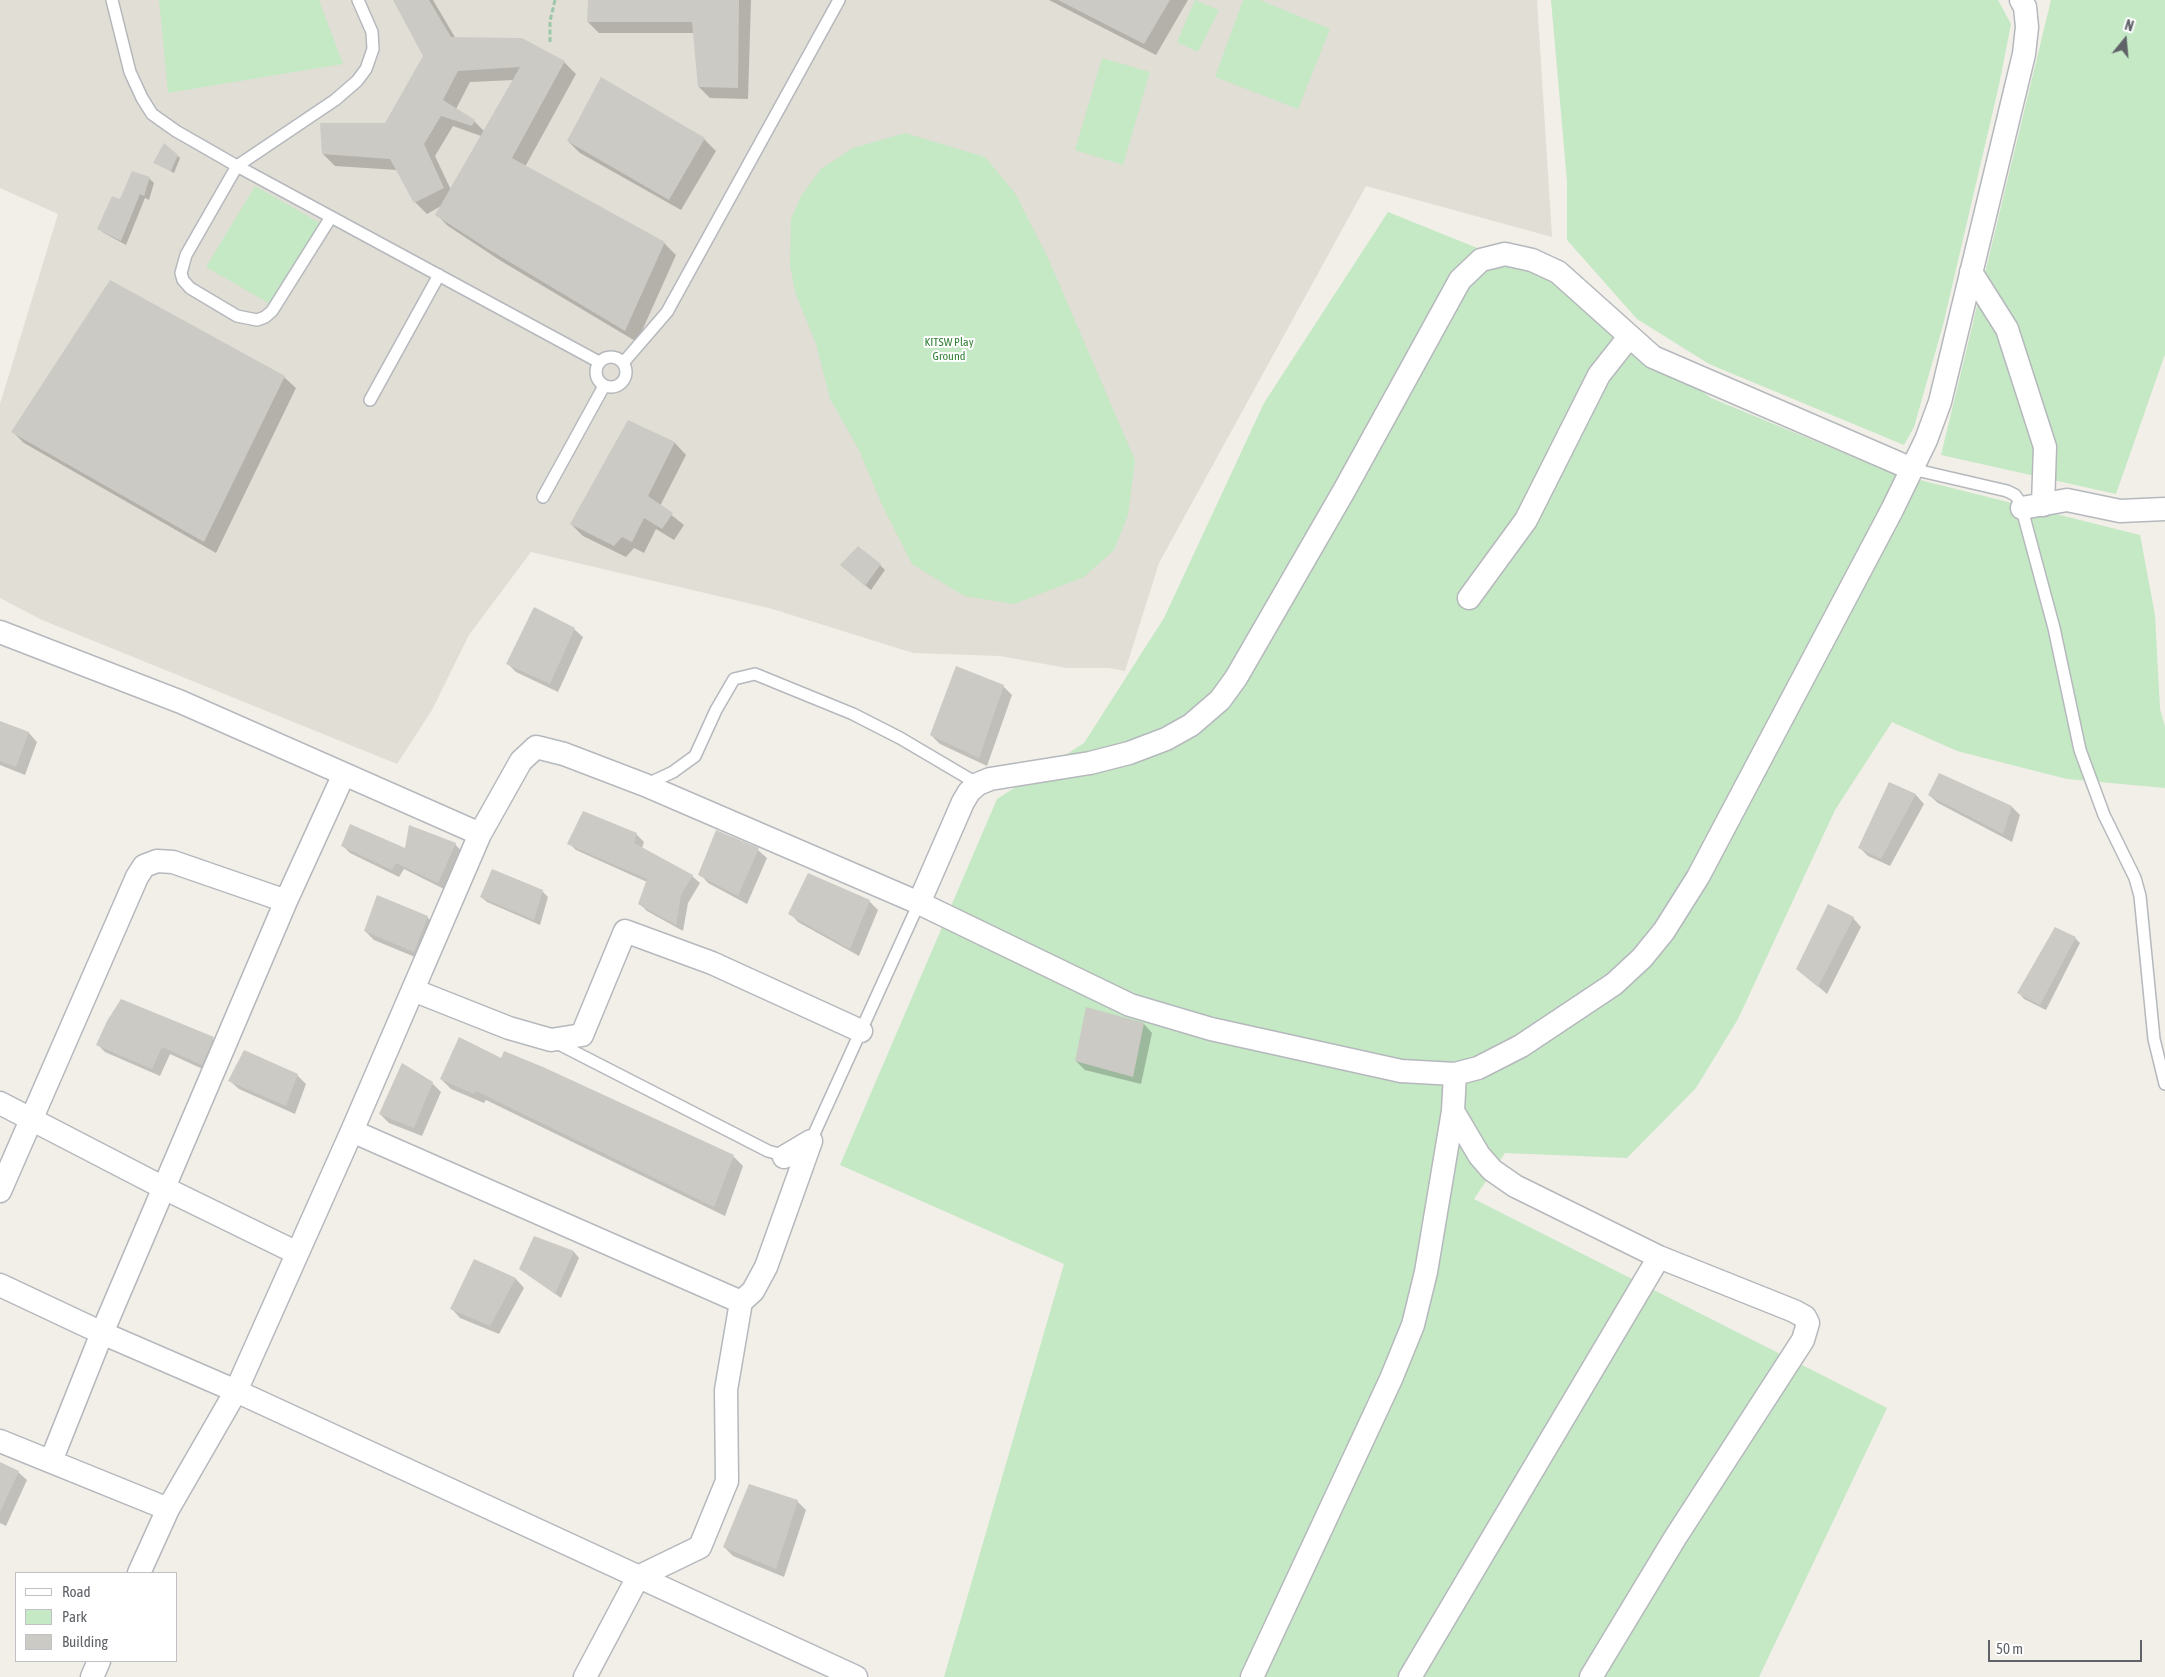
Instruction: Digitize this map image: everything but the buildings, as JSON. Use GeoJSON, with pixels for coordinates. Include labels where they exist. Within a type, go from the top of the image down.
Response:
{"type":"FeatureCollection","features":[{"type":"Feature","properties":{"kind":"street"},"geometry":{"type":"LineString","coordinates":[[139,1572],[168,1508],[236,1391],[352,1131],[480,834],[521,761],[536,747],[564,754],[646,785],[919,903],[1130,1005],[1210,1029],[1401,1071],[1455,1074],[1478,1068],[1521,1046],[1614,984],[1642,958],[1664,931],[1698,877],[1912,470],[1940,402],[2024,54],[2027,27],[2026,2]]}},
{"type":"Feature","properties":{"kind":"street"},"geometry":{"type":"LineString","coordinates":[[919,903],[963,802],[969,792],[978,784],[990,779],[1090,763],[1130,753],[1166,739],[1191,724],[1220,700],[1236,678],[1345,489],[1460,280],[1481,260],[1505,254],[1532,260],[1558,272],[1653,357],[1912,470]]}},
{"type":"Feature","properties":{"kind":"street"},"geometry":{"type":"LineString","coordinates":[[1971,272],[2007,329],[2046,447],[2032,507],[2067,500],[2120,511],[2165,509]]}},
{"type":"Feature","properties":{"kind":"street"},"geometry":{"type":"LineString","coordinates":[[1469,598],[1526,520],[1599,375],[1629,336]]}},
{"type":"Feature","properties":{"kind":"street"},"geometry":{"type":"LineString","coordinates":[[0,632],[180,702],[480,834]]}},
{"type":"Feature","properties":{"kind":"street"},"geometry":{"type":"LineString","coordinates":[[51,1462],[102,1333],[286,901],[344,774]]}},
{"type":"Feature","properties":{"kind":"street"},"geometry":{"type":"LineString","coordinates":[[0,1191],[136,877],[144,866],[157,861],[173,862],[286,901]]}},
{"type":"Feature","properties":{"kind":"street"},"geometry":{"type":"LineString","coordinates":[[413,990],[509,1028],[551,1040],[582,1035],[625,931],[712,963],[861,1031]]}},
{"type":"Feature","properties":{"kind":"street"},"geometry":{"type":"LineString","coordinates":[[1252,1677],[1391,1379],[1413,1325],[1426,1272],[1453,1111],[1455,1074]]}},
{"type":"Feature","properties":{"kind":"street"},"geometry":{"type":"LineString","coordinates":[[0,1103],[164,1188],[298,1253]]}},
{"type":"Feature","properties":{"kind":"street"},"geometry":{"type":"LineString","coordinates":[[1453,1111],[1479,1154],[1492,1170],[1515,1186],[1659,1257],[1794,1311],[1804,1317],[1808,1323],[1807,1331],[1675,1538],[1591,1677]]}},
{"type":"Feature","properties":{"kind":"street"},"geometry":{"type":"LineString","coordinates":[[352,1131],[741,1302]]}},
{"type":"Feature","properties":{"kind":"street"},"geometry":{"type":"LineString","coordinates":[[784,1156],[811,1141]]}},
{"type":"Feature","properties":{"kind":"street"},"geometry":{"type":"LineString","coordinates":[[585,1677],[638,1577],[700,1547],[727,1481],[726,1390],[741,1302],[753,1291],[766,1267],[811,1141]]}},
{"type":"Feature","properties":{"kind":"street"},"geometry":{"type":"LineString","coordinates":[[1410,1677],[1659,1257]]}},
{"type":"Feature","properties":{"kind":"street"},"geometry":{"type":"LineString","coordinates":[[0,1285],[102,1333],[236,1391],[856,1677]]}},
{"type":"Feature","properties":{"kind":"street"},"geometry":{"type":"LineString","coordinates":[[0,1441],[168,1508]]}},
{"type":"Feature","properties":{"kind":"street"},"geometry":{"type":"LineString","coordinates":[[92,1677],[99,1662]]}},
{"type":"Feature","properties":{"kind":"lane"},"geometry":{"type":"LineString","coordinates":[[112,0],[130,72],[152,114],[176,131],[237,166],[599,362]]}},
{"type":"Feature","properties":{"kind":"lane"},"geometry":{"type":"LineString","coordinates":[[332,217],[272,311],[257,320],[237,316],[190,288],[183,280],[181,273],[186,254],[237,166],[335,100],[357,81],[366,69],[373,49],[372,32],[358,0]]}},
{"type":"Feature","properties":{"kind":"lane"},"geometry":{"type":"LineString","coordinates":[[623,363],[667,312],[839,0]]}},
{"type":"Feature","properties":{"kind":"lane"},"geometry":{"type":"LineString","coordinates":[[370,400],[439,276]]}},
{"type":"Feature","properties":{"kind":"lane"},"geometry":{"type":"LineString","coordinates":[[611,357],[623,363],[626,373],[622,382],[614,388],[604,386],[596,375],[599,362],[611,357]]}},
{"type":"Feature","properties":{"kind":"lane"},"geometry":{"type":"LineString","coordinates":[[543,497],[604,386]]}},
{"type":"Feature","properties":{"kind":"lane"},"geometry":{"type":"LineString","coordinates":[[1912,470],[2007,491],[2032,507],[2054,628],[2080,750],[2104,815],[2135,878],[2140,896],[2154,1039],[2165,1084]]}},
{"type":"Feature","properties":{"kind":"lane"},"geometry":{"type":"LineString","coordinates":[[646,785],[673,772],[695,756],[716,710],[734,679],[755,674],[853,714],[900,738],[978,784]]}},
{"type":"Feature","properties":{"kind":"lane"},"geometry":{"type":"LineString","coordinates":[[811,1141],[919,903]]}},
{"type":"Feature","properties":{"kind":"lane"},"geometry":{"type":"LineString","coordinates":[[551,1040],[768,1151],[784,1156]]}},
{"type":"Feature","properties":{"kind":"path"},"geometry":{"type":"LineString","coordinates":[[550,42],[550,21],[555,0]]}},
{"type":"Feature","properties":{"kind":"shaded area"},"geometry":{"type":"Polygon","coordinates":[[[0,0],[1537,0],[1552,237],[1366,186],[1159,563],[1125,671],[1109,668],[1067,668],[1000,656],[913,653],[769,608],[531,552],[469,635],[432,710],[397,764],[42,620],[0,598],[0,404],[58,214],[0,188],[0,0]]]}},
{"type":"Feature","properties":{"kind":"green space"},"geometry":{"type":"Polygon","coordinates":[[[159,0],[319,0],[343,64],[168,93],[159,0]]]}},
{"type":"Feature","properties":{"kind":"green space"},"geometry":{"type":"Polygon","coordinates":[[[1195,0],[1219,10],[1198,52],[1177,42],[1195,0]]]}},
{"type":"Feature","properties":{"kind":"green space"},"geometry":{"type":"Polygon","coordinates":[[[1243,0],[1260,0],[1330,29],[1298,109],[1215,77],[1243,0]]]}},
{"type":"Feature","properties":{"kind":"green space"},"geometry":{"type":"Polygon","coordinates":[[[1551,0],[1998,0],[2011,24],[1999,85],[1943,325],[1914,427],[1904,445],[1709,364],[1637,319],[1567,240],[1567,181],[1551,0]]]}},
{"type":"Feature","properties":{"kind":"green space"},"geometry":{"type":"Polygon","coordinates":[[[2051,0],[2165,0],[2165,354],[2116,494],[1941,455],[2051,0]]]}},
{"type":"Feature","properties":{"kind":"green space"},"geometry":{"type":"Polygon","coordinates":[[[1102,58],[1150,72],[1123,165],[1075,150],[1102,58]]]}},
{"type":"Feature","properties":{"kind":"green space","name":"KITSW Play Ground"},"geometry":{"type":"Polygon","coordinates":[[[905,133],[985,157],[1015,193],[1048,258],[1135,460],[1128,515],[1114,550],[1084,577],[1014,604],[964,596],[912,564],[883,507],[858,448],[830,399],[816,344],[795,292],[790,265],[791,219],[801,196],[821,169],[853,148],[905,133]]]}},
{"type":"Feature","properties":{"kind":"green space"},"geometry":{"type":"Polygon","coordinates":[[[255,186],[322,224],[270,304],[206,267],[255,186]]]}},
{"type":"Feature","properties":{"kind":"green space"},"geometry":{"type":"Polygon","coordinates":[[[1388,212],[1544,275],[1711,398],[1892,473],[2140,535],[2155,615],[2160,709],[2165,727],[2165,788],[2067,779],[1957,751],[1892,722],[1835,810],[1738,1019],[1696,1088],[1627,1158],[1505,1153],[1474,1199],[1887,1408],[1759,1677],[944,1677],[1064,1264],[840,1165],[997,799],[1084,743],[1164,618],[1264,403],[1388,212]]]}}]}
